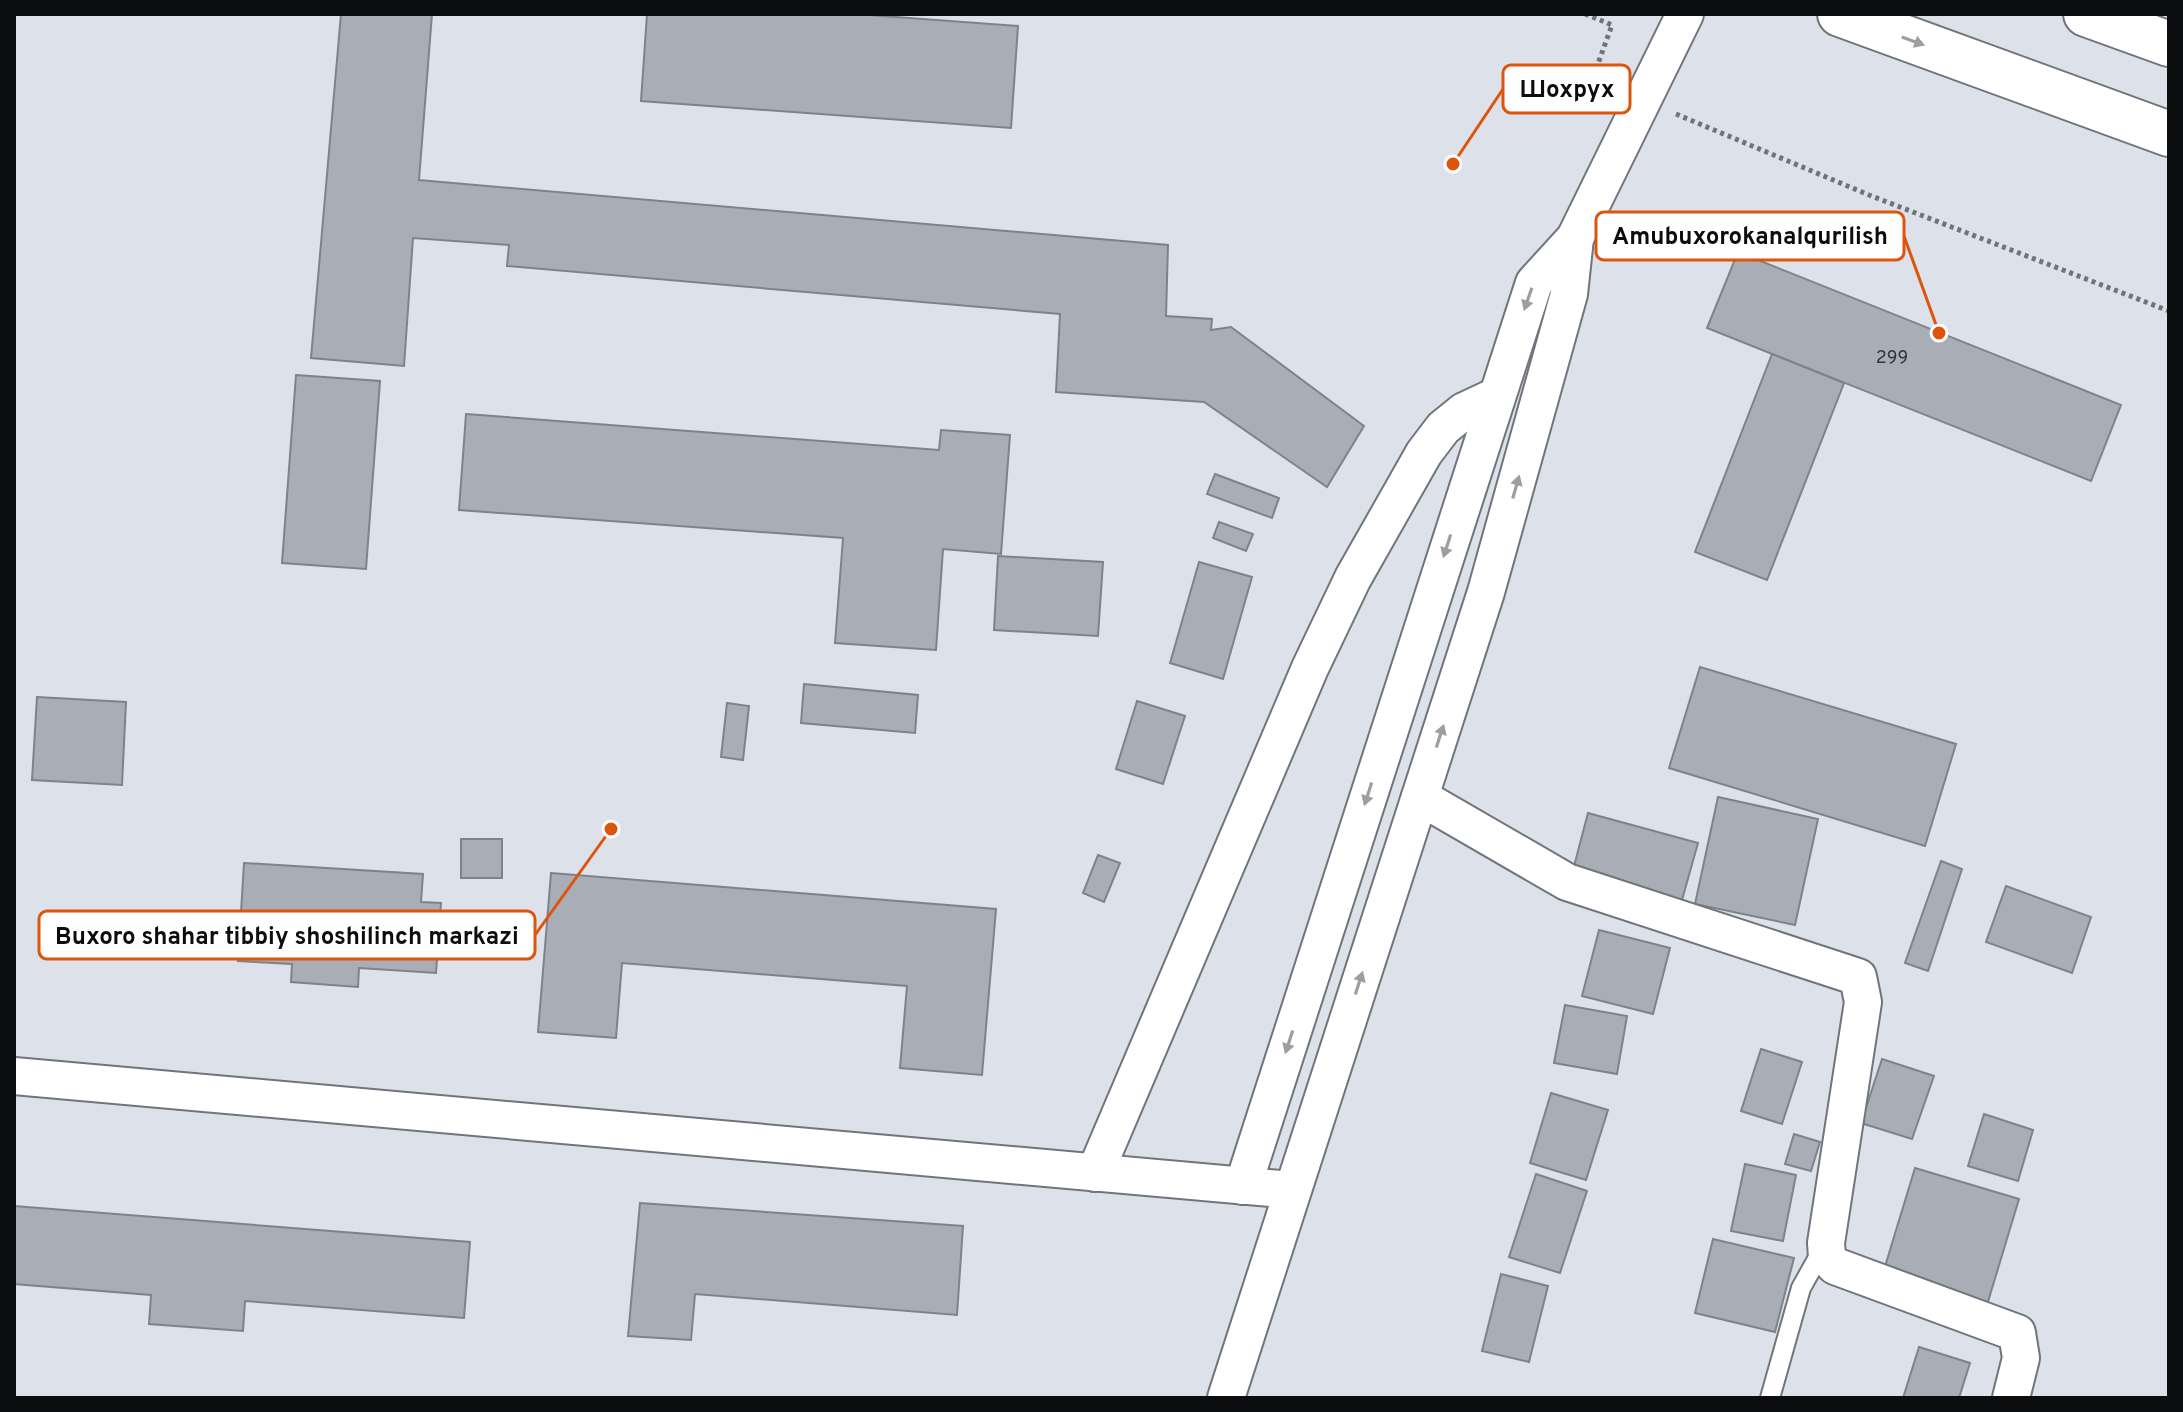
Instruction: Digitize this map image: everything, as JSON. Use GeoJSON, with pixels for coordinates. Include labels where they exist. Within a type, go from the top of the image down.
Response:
{"type":"FeatureCollection","features":[{"type":"Feature","properties":{"kind":"main road"},"geometry":{"type":"LineString","coordinates":[[1840,14],[2169,134]]}},
{"type":"Feature","properties":{"kind":"main road"},"geometry":{"type":"LineString","coordinates":[[2086,14],[2169,44]]}},
{"type":"Feature","properties":{"kind":"street"},"geometry":{"type":"LineString","coordinates":[[1243,1186],[1494,397],[1534,283],[1575,238],[1685,14]]}},
{"type":"Feature","properties":{"kind":"street"},"geometry":{"type":"LineString","coordinates":[[1226,1398],[1486,592],[1569,294],[1575,238]]}},
{"type":"Feature","properties":{"kind":"street"},"geometry":{"type":"LineString","coordinates":[[1095,1173],[1304,682],[1353,578],[1424,453],[1443,428],[1464,411],[1494,397]]}},
{"type":"Feature","properties":{"kind":"street"},"geometry":{"type":"LineString","coordinates":[[1420,797],[1567,882],[1858,977],[1863,1002],[1826,1243],[1827,1257],[1835,1266],[2017,1333],[2021,1358],[2011,1398]]}},
{"type":"Feature","properties":{"kind":"street"},"geometry":{"type":"LineString","coordinates":[[14,1076],[1292,1190]]}},
{"type":"Feature","properties":{"kind":"lane"},"geometry":{"type":"LineString","coordinates":[[1770,1398],[1801,1288],[1826,1243]]}},
{"type":"Feature","properties":{"kind":"path"},"geometry":{"type":"LineString","coordinates":[[1585,14],[1594,15],[1612,25],[1591,83],[1642,99],[1869,195],[2169,311]]}},
{"type":"Feature","properties":{"kind":"building"},"geometry":{"type":"Polygon","coordinates":[[[341,14],[432,14],[419,180],[1168,245],[1166,316],[1212,319],[1211,330],[1231,327],[1364,426],[1327,487],[1204,402],[1056,392],[1060,314],[507,266],[509,245],[413,238],[404,366],[311,358],[341,14]]]}},
{"type":"Feature","properties":{"kind":"building"},"geometry":{"type":"Polygon","coordinates":[[[647,14],[855,14],[1018,26],[1011,128],[641,101],[647,14]]]}},
{"type":"Feature","properties":{"kind":"building"},"geometry":{"type":"Polygon","coordinates":[[[1738,252],[2121,405],[2091,481],[1707,328],[1738,252]]]}},
{"type":"Feature","properties":{"kind":"building"},"geometry":{"type":"Polygon","coordinates":[[[1772,354],[1844,383],[1767,580],[1695,552],[1772,354]]]}},
{"type":"Feature","properties":{"kind":"building"},"geometry":{"type":"Polygon","coordinates":[[[296,375],[380,381],[366,569],[282,563],[296,375]]]}},
{"type":"Feature","properties":{"kind":"building"},"geometry":{"type":"Polygon","coordinates":[[[466,414],[939,450],[941,430],[1010,435],[1001,554],[943,549],[936,650],[835,643],[843,538],[459,510],[466,414]]]}},
{"type":"Feature","properties":{"kind":"building"},"geometry":{"type":"Polygon","coordinates":[[[1215,474],[1279,498],[1272,518],[1207,494],[1215,474]]]}},
{"type":"Feature","properties":{"kind":"building"},"geometry":{"type":"Polygon","coordinates":[[[1219,522],[1253,534],[1246,551],[1213,538],[1219,522]]]}},
{"type":"Feature","properties":{"kind":"building"},"geometry":{"type":"Polygon","coordinates":[[[998,556],[1103,562],[1098,636],[994,630],[998,556]]]}},
{"type":"Feature","properties":{"kind":"building"},"geometry":{"type":"Polygon","coordinates":[[[1199,562],[1252,577],[1223,679],[1170,663],[1199,562]]]}},
{"type":"Feature","properties":{"kind":"building"},"geometry":{"type":"Polygon","coordinates":[[[1700,667],[1956,744],[1925,846],[1669,768],[1700,667]]]}},
{"type":"Feature","properties":{"kind":"building"},"geometry":{"type":"Polygon","coordinates":[[[804,684],[918,695],[915,733],[801,723],[804,684]]]}},
{"type":"Feature","properties":{"kind":"building"},"geometry":{"type":"Polygon","coordinates":[[[37,697],[126,702],[122,785],[32,780],[37,697]]]}},
{"type":"Feature","properties":{"kind":"building"},"geometry":{"type":"Polygon","coordinates":[[[1137,701],[1185,716],[1163,784],[1116,769],[1137,701]]]}},
{"type":"Feature","properties":{"kind":"building"},"geometry":{"type":"Polygon","coordinates":[[[727,703],[749,706],[743,760],[721,757],[727,703]]]}},
{"type":"Feature","properties":{"kind":"building"},"geometry":{"type":"Polygon","coordinates":[[[1718,797],[1818,819],[1795,925],[1695,904],[1718,797]]]}},
{"type":"Feature","properties":{"kind":"building"},"geometry":{"type":"Polygon","coordinates":[[[1588,813],[1698,843],[1682,900],[1573,870],[1588,813]]]}},
{"type":"Feature","properties":{"kind":"building"},"geometry":{"type":"Polygon","coordinates":[[[461,839],[502,839],[502,878],[461,878],[461,839]]]}},
{"type":"Feature","properties":{"kind":"building"},"geometry":{"type":"Polygon","coordinates":[[[1098,855],[1120,863],[1104,902],[1083,893],[1098,855]]]}},
{"type":"Feature","properties":{"kind":"building"},"geometry":{"type":"Polygon","coordinates":[[[1941,861],[1962,869],[1928,971],[1905,963],[1941,861]]]}},
{"type":"Feature","properties":{"kind":"building"},"geometry":{"type":"Polygon","coordinates":[[[244,863],[423,874],[421,902],[441,903],[436,973],[359,968],[358,987],[291,982],[292,964],[238,961],[244,863]]]}},
{"type":"Feature","properties":{"kind":"building"},"geometry":{"type":"Polygon","coordinates":[[[551,873],[996,909],[982,1075],[900,1068],[907,986],[622,963],[616,1038],[538,1032],[551,873]]]}},
{"type":"Feature","properties":{"kind":"building"},"geometry":{"type":"Polygon","coordinates":[[[2006,886],[2091,917],[2072,973],[1986,942],[2006,886]]]}},
{"type":"Feature","properties":{"kind":"building"},"geometry":{"type":"Polygon","coordinates":[[[1599,930],[1670,948],[1653,1014],[1582,996],[1599,930]]]}},
{"type":"Feature","properties":{"kind":"building"},"geometry":{"type":"Polygon","coordinates":[[[1565,1005],[1627,1016],[1617,1074],[1554,1063],[1565,1005]]]}},
{"type":"Feature","properties":{"kind":"building"},"geometry":{"type":"Polygon","coordinates":[[[1761,1049],[1802,1062],[1782,1124],[1741,1111],[1761,1049]]]}},
{"type":"Feature","properties":{"kind":"building"},"geometry":{"type":"Polygon","coordinates":[[[1882,1059],[1934,1076],[1912,1139],[1861,1123],[1882,1059]]]}},
{"type":"Feature","properties":{"kind":"building"},"geometry":{"type":"Polygon","coordinates":[[[1551,1093],[1608,1110],[1586,1180],[1530,1163],[1551,1093]]]}},
{"type":"Feature","properties":{"kind":"building"},"geometry":{"type":"Polygon","coordinates":[[[1984,1114],[2033,1130],[2018,1181],[1968,1166],[1984,1114]]]}},
{"type":"Feature","properties":{"kind":"building"},"geometry":{"type":"Polygon","coordinates":[[[1794,1134],[1820,1142],[1811,1171],[1785,1164],[1794,1134]]]}},
{"type":"Feature","properties":{"kind":"building"},"geometry":{"type":"Polygon","coordinates":[[[1745,1164],[1796,1175],[1783,1241],[1731,1231],[1745,1164]]]}},
{"type":"Feature","properties":{"kind":"building"},"geometry":{"type":"Polygon","coordinates":[[[1915,1168],[2019,1199],[1987,1305],[1883,1273],[1915,1168]]]}},
{"type":"Feature","properties":{"kind":"building"},"geometry":{"type":"Polygon","coordinates":[[[1536,1174],[1587,1191],[1560,1273],[1509,1257],[1536,1174]]]}},
{"type":"Feature","properties":{"kind":"building"},"geometry":{"type":"Polygon","coordinates":[[[640,1203],[963,1226],[957,1315],[695,1294],[691,1340],[628,1336],[640,1203]]]}},
{"type":"Feature","properties":{"kind":"building"},"geometry":{"type":"Polygon","coordinates":[[[14,1206],[470,1242],[464,1318],[245,1301],[243,1331],[149,1324],[151,1295],[14,1284],[14,1206]]]}},
{"type":"Feature","properties":{"kind":"building"},"geometry":{"type":"Polygon","coordinates":[[[1713,1239],[1794,1258],[1775,1332],[1695,1313],[1713,1239]]]}},
{"type":"Feature","properties":{"kind":"building"},"geometry":{"type":"Polygon","coordinates":[[[1501,1274],[1548,1286],[1529,1362],[1482,1351],[1501,1274]]]}},
{"type":"Feature","properties":{"kind":"building"},"geometry":{"type":"Polygon","coordinates":[[[1919,1347],[1970,1363],[1959,1398],[1903,1398],[1919,1347]]]}},
{"type":"Feature","properties":{"kind":"place","name":"Шохрух"},"geometry":{"type":"Point","coordinates":[1453,164]}},
{"type":"Feature","properties":{"kind":"place","name":"Amubuxorokanalqurilish"},"geometry":{"type":"Point","coordinates":[1939,333]}},
{"type":"Feature","properties":{"kind":"place","name":"Buxoro shahar tibbiy shoshilinch markazi"},"geometry":{"type":"Point","coordinates":[611,829]}}]}
